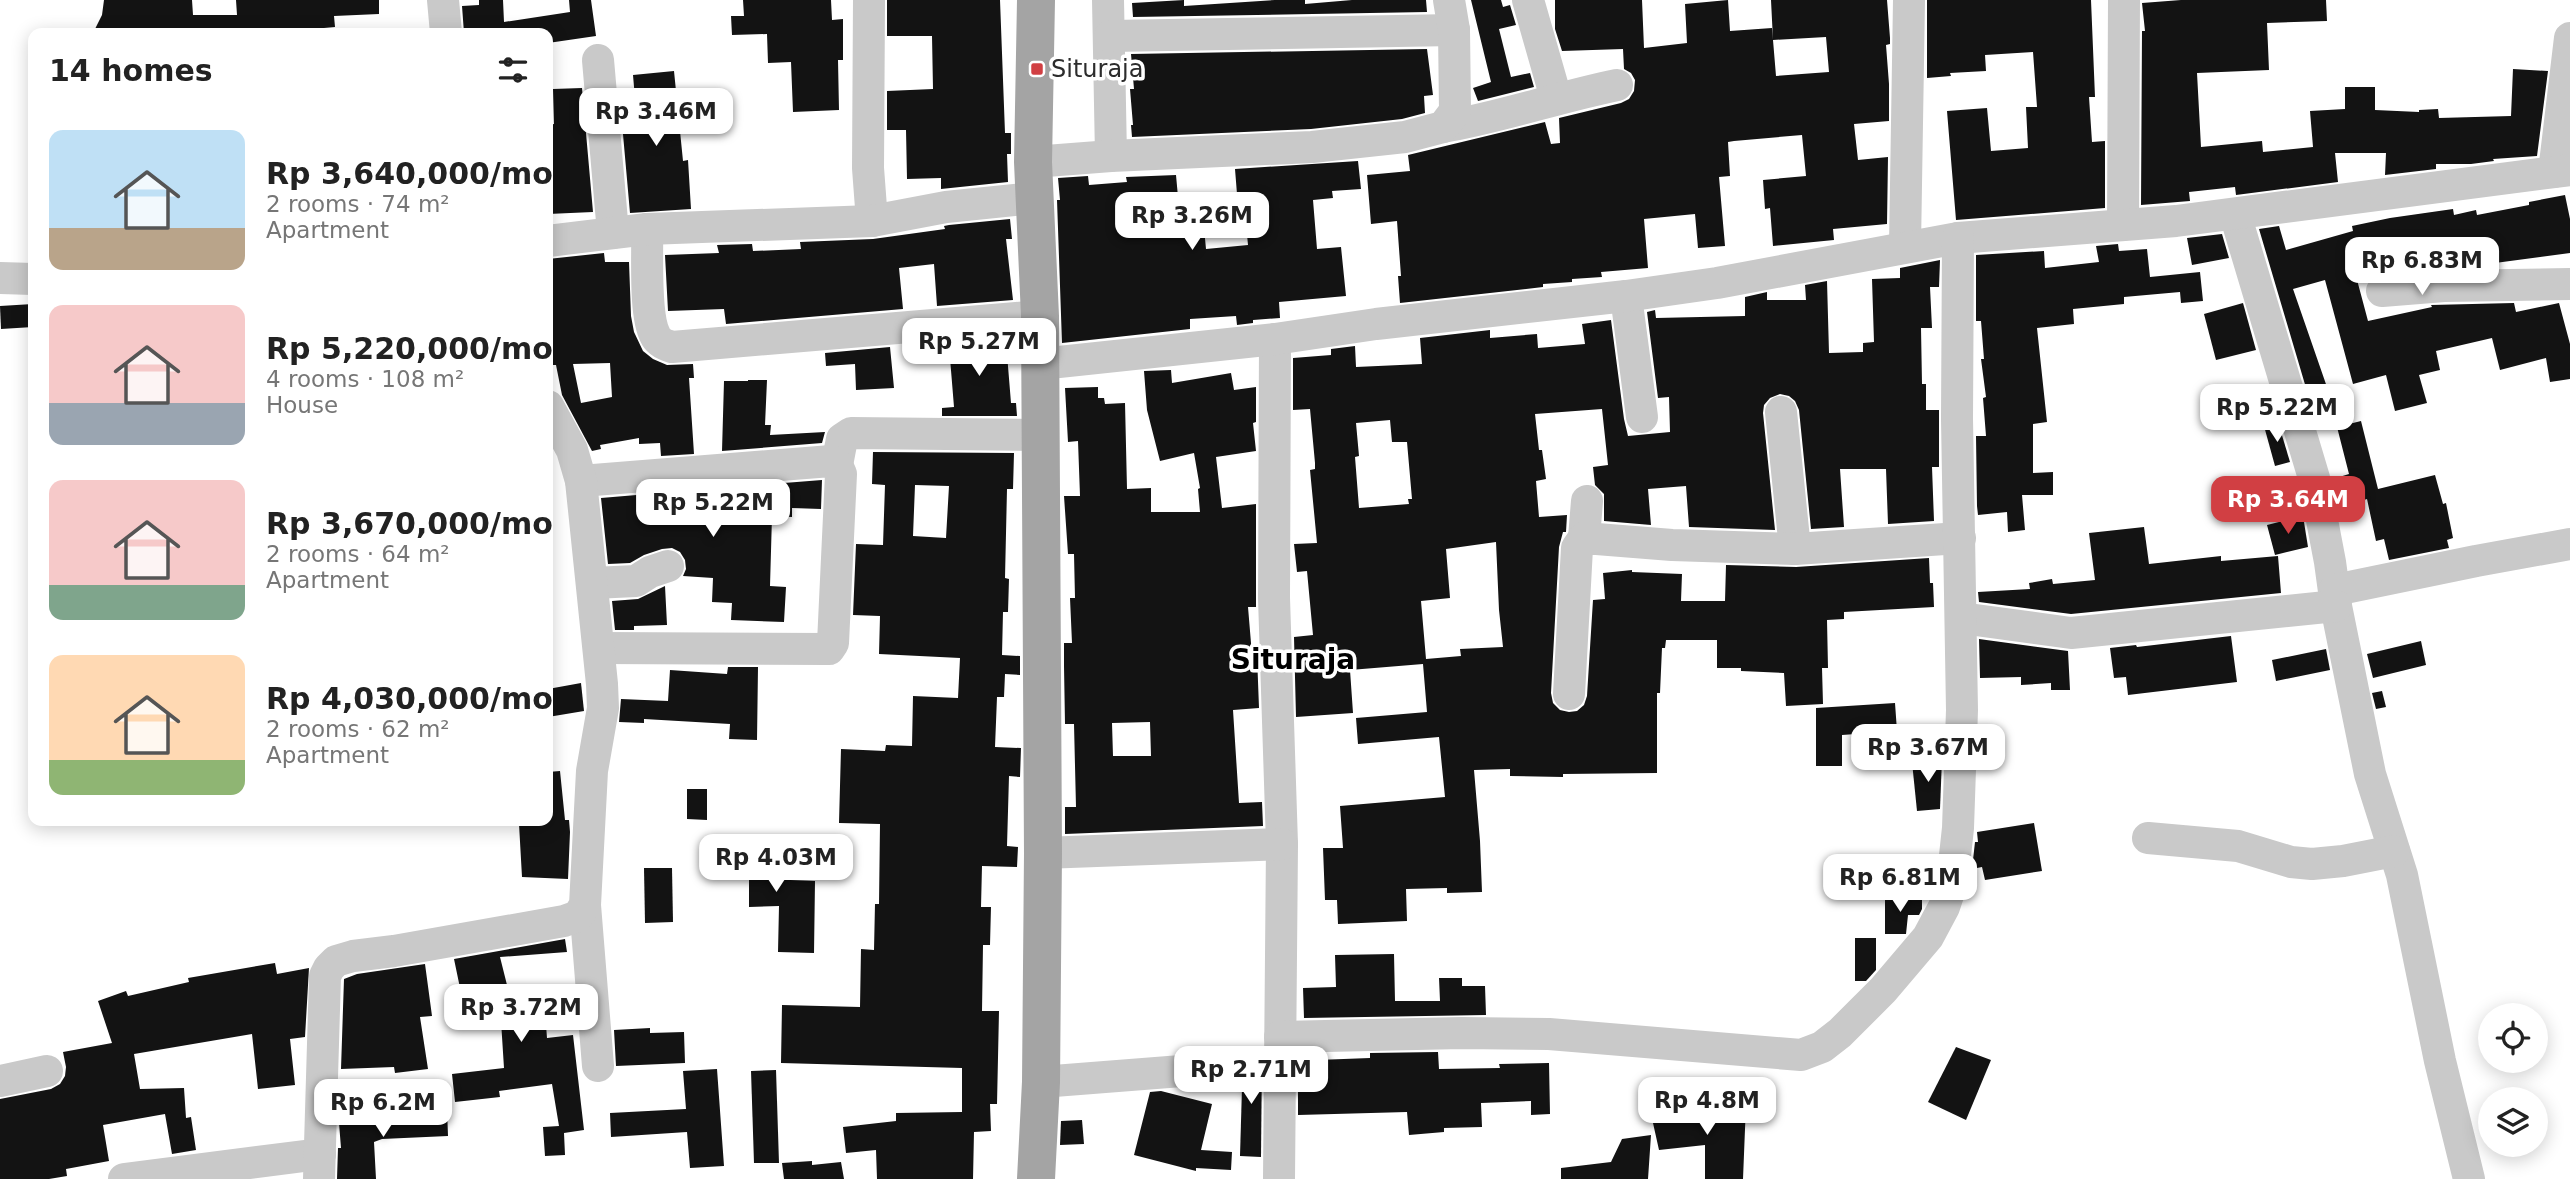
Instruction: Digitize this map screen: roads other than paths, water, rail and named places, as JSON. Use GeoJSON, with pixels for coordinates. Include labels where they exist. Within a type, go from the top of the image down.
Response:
{"type":"FeatureCollection","features":[{"type":"Feature","properties":{"kind":"main road"},"geometry":{"type":"LineString","coordinates":[[1036,0],[1034,180],[1040,316],[1044,853],[1041,1082],[1036,1179]]}},
{"type":"Feature","properties":{"kind":"street"},"geometry":{"type":"LineString","coordinates":[[443,0],[446,28]]}},
{"type":"Feature","properties":{"kind":"street"},"geometry":{"type":"LineString","coordinates":[[869,0],[868,168],[872,221]]}},
{"type":"Feature","properties":{"kind":"street"},"geometry":{"type":"LineString","coordinates":[[1108,0],[1111,156]]}},
{"type":"Feature","properties":{"kind":"street"},"geometry":{"type":"LineString","coordinates":[[1528,0],[1556,98]]}},
{"type":"Feature","properties":{"kind":"street"},"geometry":{"type":"LineString","coordinates":[[1905,246],[1909,0]]}},
{"type":"Feature","properties":{"kind":"street"},"geometry":{"type":"LineString","coordinates":[[2123,225],[2124,0]]}},
{"type":"Feature","properties":{"kind":"street"},"geometry":{"type":"LineString","coordinates":[[1110,36],[1451,15],[1455,111],[1443,127]]}},
{"type":"Feature","properties":{"kind":"street"},"geometry":{"type":"LineString","coordinates":[[1040,364],[1275,339],[1376,324],[1626,296],[1717,283],[1958,238],[2235,214],[2562,171],[2570,38]]}},
{"type":"Feature","properties":{"kind":"street"},"geometry":{"type":"LineString","coordinates":[[598,60],[613,233]]}},
{"type":"Feature","properties":{"kind":"street"},"geometry":{"type":"LineString","coordinates":[[553,240],[647,229],[872,221],[946,207],[1111,156],[1312,147],[1405,137],[1617,85]]}},
{"type":"Feature","properties":{"kind":"street"},"geometry":{"type":"LineString","coordinates":[[2235,214],[2314,478],[2370,774],[2402,875],[2440,1061],[2469,1179]]}},
{"type":"Feature","properties":{"kind":"street"},"geometry":{"type":"LineString","coordinates":[[647,229],[649,316],[655,335],[663,344],[672,347],[1040,316]]}},
{"type":"Feature","properties":{"kind":"street"},"geometry":{"type":"LineString","coordinates":[[1280,1037],[1549,1034],[1801,1055],[1822,1047],[1860,1015],[1927,937],[1944,907],[1952,883],[1958,828],[1961,618],[1958,238]]}},
{"type":"Feature","properties":{"kind":"street"},"geometry":{"type":"LineString","coordinates":[[0,278],[28,279]]}},
{"type":"Feature","properties":{"kind":"street"},"geometry":{"type":"LineString","coordinates":[[2382,291],[2444,286],[2570,284]]}},
{"type":"Feature","properties":{"kind":"street"},"geometry":{"type":"LineString","coordinates":[[1626,296],[1642,416]]}},
{"type":"Feature","properties":{"kind":"street"},"geometry":{"type":"LineString","coordinates":[[1275,339],[1274,597],[1282,845],[1279,1179]]}},
{"type":"Feature","properties":{"kind":"street"},"geometry":{"type":"LineString","coordinates":[[1781,412],[1795,549]]}},
{"type":"Feature","properties":{"kind":"street"},"geometry":{"type":"LineString","coordinates":[[553,415],[572,450],[581,481],[599,648],[603,708],[592,771],[584,905],[598,1066]]}},
{"type":"Feature","properties":{"kind":"street"},"geometry":{"type":"LineString","coordinates":[[837,465],[842,439],[851,433],[1041,435]]}},
{"type":"Feature","properties":{"kind":"street"},"geometry":{"type":"LineString","coordinates":[[581,481],[831,461],[837,465],[841,474],[834,643],[829,649],[599,648]]}},
{"type":"Feature","properties":{"kind":"street"},"geometry":{"type":"LineString","coordinates":[[1569,694],[1577,548],[1584,538],[1587,501]]}},
{"type":"Feature","properties":{"kind":"street"},"geometry":{"type":"LineString","coordinates":[[1584,538],[1672,545],[1795,549],[1959,538]]}},
{"type":"Feature","properties":{"kind":"street"},"geometry":{"type":"LineString","coordinates":[[1961,618],[2071,633],[2336,598],[2476,561],[2570,544]]}},
{"type":"Feature","properties":{"kind":"street"},"geometry":{"type":"LineString","coordinates":[[593,583],[636,582],[650,572],[668,566]]}},
{"type":"Feature","properties":{"kind":"street"},"geometry":{"type":"LineString","coordinates":[[2148,838],[2238,846],[2291,862],[2343,861],[2394,851]]}},
{"type":"Feature","properties":{"kind":"street"},"geometry":{"type":"LineString","coordinates":[[1044,853],[1282,845]]}},
{"type":"Feature","properties":{"kind":"street"},"geometry":{"type":"LineString","coordinates":[[124,1179],[319,1167],[325,976],[336,961],[564,921],[578,916],[584,905]]}},
{"type":"Feature","properties":{"kind":"street"},"geometry":{"type":"LineString","coordinates":[[1041,1082],[1208,1069]]}},
{"type":"Feature","properties":{"kind":"street"},"geometry":{"type":"LineString","coordinates":[[0,1081],[47,1071]]}},
{"type":"Feature","properties":{"kind":"place","name":"Situraja"},"geometry":{"type":"Point","coordinates":[1037,69]}},
{"type":"Feature","properties":{"kind":"district","name":"Situraja"},"geometry":{"type":"Point","coordinates":[1293,659]}}]}
